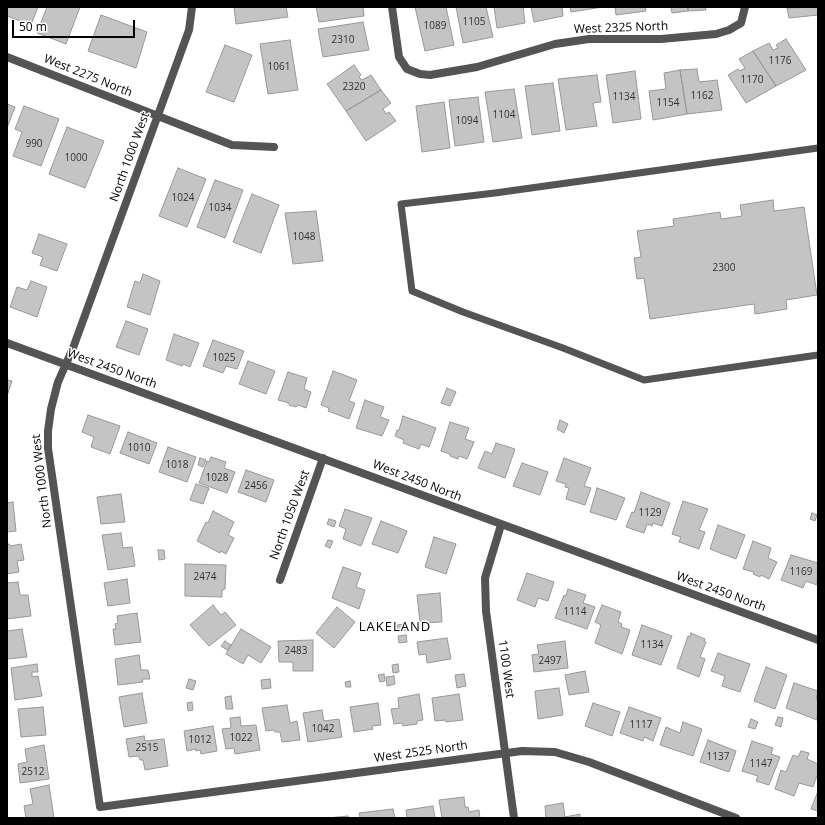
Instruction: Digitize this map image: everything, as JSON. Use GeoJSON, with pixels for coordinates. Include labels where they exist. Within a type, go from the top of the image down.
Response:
{"type":"FeatureCollection","features":[{"type":"Feature","properties":{"kind":"street","name":"North 1000 West"},"geometry":{"type":"LineString","coordinates":[[100,807],[48,448],[48,431],[51,409],[65,364],[73,348],[189,30],[192,7]]}},
{"type":"Feature","properties":{"kind":"street","name":"West 2325 North"},"geometry":{"type":"LineString","coordinates":[[392,7],[399,57],[407,69],[420,74],[430,75],[477,67],[555,44],[589,40],[661,40],[716,34],[729,30],[741,22],[745,7]]}},
{"type":"Feature","properties":{"kind":"street","name":"West 2275 North"},"geometry":{"type":"LineString","coordinates":[[7,57],[158,117],[232,144],[274,147]]}},
{"type":"Feature","properties":{"kind":"street","name":"West 2450 North"},"geometry":{"type":"LineString","coordinates":[[7,343],[818,640]]}},
{"type":"Feature","properties":{"kind":"street","name":"North 1050 West"},"geometry":{"type":"LineString","coordinates":[[280,580],[323,458]]}},
{"type":"Feature","properties":{"kind":"street","name":"1100 West"},"geometry":{"type":"LineString","coordinates":[[501,525],[485,578],[486,611],[514,818]]}},
{"type":"Feature","properties":{"kind":"street","name":"West 2525 North"},"geometry":{"type":"LineString","coordinates":[[100,807],[522,751],[555,752],[589,762],[736,818]]}},
{"type":"Feature","properties":{"kind":"lane"},"geometry":{"type":"LineString","coordinates":[[818,148],[481,195],[401,204],[412,291],[463,312],[563,348],[644,380],[818,355]]}},
{"type":"Feature","properties":{"kind":"building"},"geometry":{"type":"Polygon","coordinates":[[[7,7],[38,7],[31,25],[7,16],[7,7]]]}},
{"type":"Feature","properties":{"kind":"building"},"geometry":{"type":"Polygon","coordinates":[[[47,7],[80,7],[66,44],[37,33],[47,7]]]}},
{"type":"Feature","properties":{"kind":"building"},"geometry":{"type":"Polygon","coordinates":[[[234,7],[286,7],[288,17],[236,24],[234,7]]]}},
{"type":"Feature","properties":{"kind":"building"},"geometry":{"type":"Polygon","coordinates":[[[316,7],[363,7],[364,16],[319,22],[316,7]]]}},
{"type":"Feature","properties":{"kind":"building"},"geometry":{"type":"Polygon","coordinates":[[[415,7],[446,7],[454,45],[425,51],[415,7]]]}},
{"type":"Feature","properties":{"kind":"building"},"geometry":{"type":"Polygon","coordinates":[[[456,7],[486,7],[493,37],[463,43],[456,7]]]}},
{"type":"Feature","properties":{"kind":"building"},"geometry":{"type":"Polygon","coordinates":[[[494,7],[523,7],[525,23],[497,28],[494,7]]]}},
{"type":"Feature","properties":{"kind":"building"},"geometry":{"type":"Polygon","coordinates":[[[531,7],[562,7],[563,16],[534,22],[531,7]]]}},
{"type":"Feature","properties":{"kind":"building"},"geometry":{"type":"Polygon","coordinates":[[[570,7],[603,7],[571,12],[570,7]]]}},
{"type":"Feature","properties":{"kind":"building"},"geometry":{"type":"Polygon","coordinates":[[[615,7],[645,7],[646,11],[616,15],[615,7]]]}},
{"type":"Feature","properties":{"kind":"building"},"geometry":{"type":"Polygon","coordinates":[[[671,7],[688,7],[688,11],[672,13],[671,7]]]}},
{"type":"Feature","properties":{"kind":"building"},"geometry":{"type":"Polygon","coordinates":[[[688,7],[705,7],[706,10],[688,11],[688,7]]]}},
{"type":"Feature","properties":{"kind":"building"},"geometry":{"type":"Polygon","coordinates":[[[818,7],[818,15],[789,18],[787,8],[818,7]]]}},
{"type":"Feature","properties":{"kind":"building"},"geometry":{"type":"Polygon","coordinates":[[[101,15],[147,32],[136,68],[88,51],[101,15]]]}},
{"type":"Feature","properties":{"kind":"building"},"geometry":{"type":"Polygon","coordinates":[[[363,22],[369,50],[323,57],[318,29],[363,22]]]}},
{"type":"Feature","properties":{"kind":"building"},"geometry":{"type":"Polygon","coordinates":[[[786,39],[806,70],[776,86],[753,51],[769,43],[773,50],[778,48],[776,45],[786,39]]]}},
{"type":"Feature","properties":{"kind":"building"},"geometry":{"type":"Polygon","coordinates":[[[290,40],[298,90],[268,94],[260,44],[290,40]]]}},
{"type":"Feature","properties":{"kind":"building"},"geometry":{"type":"Polygon","coordinates":[[[225,45],[252,55],[234,102],[206,92],[225,45]]]}},
{"type":"Feature","properties":{"kind":"building"},"geometry":{"type":"Polygon","coordinates":[[[753,51],[776,86],[746,103],[728,75],[738,69],[740,71],[745,68],[739,59],[753,51]]]}},
{"type":"Feature","properties":{"kind":"building"},"geometry":{"type":"Polygon","coordinates":[[[354,65],[361,75],[359,77],[362,80],[371,75],[381,90],[346,111],[327,84],[354,65]]]}},
{"type":"Feature","properties":{"kind":"building"},"geometry":{"type":"Polygon","coordinates":[[[697,69],[699,82],[717,80],[722,110],[687,114],[680,70],[697,69]]]}},
{"type":"Feature","properties":{"kind":"building"},"geometry":{"type":"Polygon","coordinates":[[[680,70],[687,114],[653,120],[649,91],[666,89],[664,73],[680,70]]]}},
{"type":"Feature","properties":{"kind":"building"},"geometry":{"type":"Polygon","coordinates":[[[635,71],[641,119],[613,123],[606,75],[635,71]]]}},
{"type":"Feature","properties":{"kind":"building"},"geometry":{"type":"Polygon","coordinates":[[[597,75],[601,102],[593,103],[597,126],[566,130],[558,79],[597,75]]]}},
{"type":"Feature","properties":{"kind":"building"},"geometry":{"type":"Polygon","coordinates":[[[553,83],[560,131],[532,135],[525,86],[553,83]]]}},
{"type":"Feature","properties":{"kind":"building"},"geometry":{"type":"Polygon","coordinates":[[[514,89],[522,138],[493,142],[485,92],[514,89]]]}},
{"type":"Feature","properties":{"kind":"building"},"geometry":{"type":"Polygon","coordinates":[[[381,90],[391,103],[383,109],[386,114],[389,112],[396,121],[366,141],[346,111],[381,90]]]}},
{"type":"Feature","properties":{"kind":"building"},"geometry":{"type":"Polygon","coordinates":[[[478,97],[484,142],[455,146],[449,100],[478,97]]]}},
{"type":"Feature","properties":{"kind":"building"},"geometry":{"type":"Polygon","coordinates":[[[444,102],[450,148],[422,152],[416,106],[444,102]]]}},
{"type":"Feature","properties":{"kind":"building"},"geometry":{"type":"Polygon","coordinates":[[[7,104],[15,107],[7,128],[7,104]]]}},
{"type":"Feature","properties":{"kind":"building"},"geometry":{"type":"Polygon","coordinates":[[[24,106],[59,119],[41,166],[13,156],[22,132],[15,129],[24,106]]]}},
{"type":"Feature","properties":{"kind":"building"},"geometry":{"type":"Polygon","coordinates":[[[67,127],[104,141],[85,188],[49,174],[67,127]]]}},
{"type":"Feature","properties":{"kind":"building"},"geometry":{"type":"Polygon","coordinates":[[[178,168],[206,179],[187,227],[159,216],[178,168]]]}},
{"type":"Feature","properties":{"kind":"building"},"geometry":{"type":"Polygon","coordinates":[[[215,180],[243,190],[225,238],[197,227],[215,180]]]}},
{"type":"Feature","properties":{"kind":"building"},"geometry":{"type":"Polygon","coordinates":[[[252,194],[279,205],[261,253],[233,242],[252,194]]]}},
{"type":"Feature","properties":{"kind":"building"},"geometry":{"type":"Polygon","coordinates":[[[773,200],[774,211],[804,207],[817,295],[786,300],[787,309],[755,314],[754,304],[650,319],[644,278],[637,279],[634,258],[641,257],[637,231],[674,226],[673,219],[720,212],[721,219],[742,216],[740,205],[773,200]]]}},
{"type":"Feature","properties":{"kind":"building"},"geometry":{"type":"Polygon","coordinates":[[[316,211],[323,261],[293,264],[285,213],[316,211]]]}},
{"type":"Feature","properties":{"kind":"building"},"geometry":{"type":"Polygon","coordinates":[[[39,234],[67,244],[57,271],[40,265],[43,257],[32,253],[39,234]]]}},
{"type":"Feature","properties":{"kind":"building"},"geometry":{"type":"Polygon","coordinates":[[[143,274],[160,281],[150,315],[127,307],[135,281],[140,283],[143,274]]]}},
{"type":"Feature","properties":{"kind":"building"},"geometry":{"type":"Polygon","coordinates":[[[31,281],[47,287],[37,317],[10,307],[17,287],[27,290],[31,281]]]}},
{"type":"Feature","properties":{"kind":"building"},"geometry":{"type":"Polygon","coordinates":[[[126,321],[148,329],[139,355],[116,347],[126,321]]]}},
{"type":"Feature","properties":{"kind":"building"},"geometry":{"type":"Polygon","coordinates":[[[174,334],[199,343],[190,367],[183,364],[182,366],[166,360],[174,334]]]}},
{"type":"Feature","properties":{"kind":"building"},"geometry":{"type":"Polygon","coordinates":[[[213,340],[244,351],[237,369],[226,366],[223,373],[203,366],[213,340]]]}},
{"type":"Feature","properties":{"kind":"building"},"geometry":{"type":"Polygon","coordinates":[[[248,361],[275,371],[266,394],[239,384],[248,361]]]}},
{"type":"Feature","properties":{"kind":"building"},"geometry":{"type":"Polygon","coordinates":[[[333,371],[357,380],[349,401],[355,403],[349,419],[328,411],[329,408],[321,405],[333,371]]]}},
{"type":"Feature","properties":{"kind":"building"},"geometry":{"type":"Polygon","coordinates":[[[288,372],[307,378],[304,389],[311,392],[306,408],[298,405],[296,407],[289,405],[289,403],[278,400],[288,372]]]}},
{"type":"Feature","properties":{"kind":"building"},"geometry":{"type":"Polygon","coordinates":[[[7,380],[12,381],[7,396],[7,380]]]}},
{"type":"Feature","properties":{"kind":"building"},"geometry":{"type":"Polygon","coordinates":[[[447,388],[456,392],[450,406],[441,403],[447,388]]]}},
{"type":"Feature","properties":{"kind":"building"},"geometry":{"type":"Polygon","coordinates":[[[365,400],[384,407],[380,417],[389,420],[382,436],[356,428],[365,400]]]}},
{"type":"Feature","properties":{"kind":"building"},"geometry":{"type":"Polygon","coordinates":[[[88,415],[120,426],[110,454],[91,447],[94,437],[82,432],[88,415]]]}},
{"type":"Feature","properties":{"kind":"building"},"geometry":{"type":"Polygon","coordinates":[[[403,416],[436,428],[429,447],[421,444],[419,449],[403,443],[404,440],[395,436],[397,430],[399,430],[403,416]]]}},
{"type":"Feature","properties":{"kind":"building"},"geometry":{"type":"Polygon","coordinates":[[[560,420],[568,424],[564,433],[557,429],[560,420]]]}},
{"type":"Feature","properties":{"kind":"building"},"geometry":{"type":"Polygon","coordinates":[[[450,422],[469,428],[465,439],[474,442],[467,459],[459,456],[458,459],[441,451],[450,422]]]}},
{"type":"Feature","properties":{"kind":"building"},"geometry":{"type":"Polygon","coordinates":[[[128,432],[157,443],[149,464],[120,453],[128,432]]]}},
{"type":"Feature","properties":{"kind":"building"},"geometry":{"type":"Polygon","coordinates":[[[496,443],[515,449],[505,478],[478,468],[485,451],[492,454],[496,443]]]}},
{"type":"Feature","properties":{"kind":"building"},"geometry":{"type":"Polygon","coordinates":[[[168,447],[196,457],[187,482],[159,472],[168,447]]]}},
{"type":"Feature","properties":{"kind":"building"},"geometry":{"type":"Polygon","coordinates":[[[211,457],[226,462],[224,468],[235,472],[227,493],[199,483],[207,461],[209,462],[211,457]]]}},
{"type":"Feature","properties":{"kind":"building"},"geometry":{"type":"Polygon","coordinates":[[[200,458],[206,460],[203,467],[198,465],[200,458]]]}},
{"type":"Feature","properties":{"kind":"building"},"geometry":{"type":"Polygon","coordinates":[[[564,458],[591,468],[584,486],[591,488],[585,505],[566,499],[569,488],[565,487],[566,484],[556,481],[564,458]]]}},
{"type":"Feature","properties":{"kind":"building"},"geometry":{"type":"Polygon","coordinates":[[[522,463],[548,472],[540,495],[513,486],[522,463]]]}},
{"type":"Feature","properties":{"kind":"building"},"geometry":{"type":"Polygon","coordinates":[[[246,470],[274,480],[266,502],[238,492],[246,470]]]}},
{"type":"Feature","properties":{"kind":"building"},"geometry":{"type":"Polygon","coordinates":[[[196,484],[209,488],[203,504],[190,500],[196,484]]]}},
{"type":"Feature","properties":{"kind":"building"},"geometry":{"type":"Polygon","coordinates":[[[597,488],[625,498],[616,520],[590,512],[597,488]]]}},
{"type":"Feature","properties":{"kind":"building"},"geometry":{"type":"Polygon","coordinates":[[[641,492],[670,503],[662,526],[653,523],[652,526],[647,524],[644,533],[626,527],[632,512],[634,513],[641,492]]]}},
{"type":"Feature","properties":{"kind":"building"},"geometry":{"type":"Polygon","coordinates":[[[121,494],[125,522],[101,524],[97,497],[121,494]]]}},
{"type":"Feature","properties":{"kind":"building"},"geometry":{"type":"Polygon","coordinates":[[[683,501],[708,509],[699,530],[705,532],[699,549],[679,542],[681,537],[672,534],[683,501]]]}},
{"type":"Feature","properties":{"kind":"building"},"geometry":{"type":"Polygon","coordinates":[[[13,502],[16,531],[7,532],[7,503],[13,502]]]}},
{"type":"Feature","properties":{"kind":"building"},"geometry":{"type":"Polygon","coordinates":[[[345,509],[372,518],[361,546],[343,539],[346,529],[339,526],[345,509]]]}},
{"type":"Feature","properties":{"kind":"building"},"geometry":{"type":"Polygon","coordinates":[[[213,511],[234,522],[228,535],[234,538],[226,554],[221,551],[220,553],[197,541],[206,522],[208,523],[213,511]]]}},
{"type":"Feature","properties":{"kind":"building"},"geometry":{"type":"Polygon","coordinates":[[[812,513],[817,515],[815,521],[810,519],[812,513]]]}},
{"type":"Feature","properties":{"kind":"building"},"geometry":{"type":"Polygon","coordinates":[[[329,519],[336,521],[334,527],[327,524],[329,519]]]}},
{"type":"Feature","properties":{"kind":"building"},"geometry":{"type":"Polygon","coordinates":[[[381,521],[407,531],[398,553],[372,544],[381,521]]]}},
{"type":"Feature","properties":{"kind":"building"},"geometry":{"type":"Polygon","coordinates":[[[718,525],[745,535],[736,559],[710,549],[718,525]]]}},
{"type":"Feature","properties":{"kind":"building"},"geometry":{"type":"Polygon","coordinates":[[[121,533],[123,548],[132,547],[135,566],[108,570],[102,535],[121,533]]]}},
{"type":"Feature","properties":{"kind":"building"},"geometry":{"type":"Polygon","coordinates":[[[434,537],[456,544],[446,574],[425,567],[434,537]]]}},
{"type":"Feature","properties":{"kind":"building"},"geometry":{"type":"Polygon","coordinates":[[[328,540],[333,541],[330,548],[325,546],[328,540]]]}},
{"type":"Feature","properties":{"kind":"building"},"geometry":{"type":"Polygon","coordinates":[[[753,541],[771,548],[768,558],[777,562],[769,579],[761,575],[760,577],[753,574],[754,572],[743,569],[753,541]]]}},
{"type":"Feature","properties":{"kind":"building"},"geometry":{"type":"Polygon","coordinates":[[[7,544],[10,546],[21,544],[24,560],[17,561],[19,572],[7,574],[7,544]]]}},
{"type":"Feature","properties":{"kind":"building"},"geometry":{"type":"Polygon","coordinates":[[[158,550],[164,550],[165,559],[159,560],[158,550]]]}},
{"type":"Feature","properties":{"kind":"building"},"geometry":{"type":"Polygon","coordinates":[[[791,555],[818,563],[817,585],[806,581],[803,588],[781,580],[791,555]]]}},
{"type":"Feature","properties":{"kind":"building"},"geometry":{"type":"Polygon","coordinates":[[[185,564],[226,565],[225,589],[222,590],[222,597],[185,596],[185,564]]]}},
{"type":"Feature","properties":{"kind":"building"},"geometry":{"type":"Polygon","coordinates":[[[343,567],[361,573],[356,587],[365,590],[359,609],[332,598],[343,567]]]}},
{"type":"Feature","properties":{"kind":"building"},"geometry":{"type":"Polygon","coordinates":[[[527,573],[554,582],[548,601],[538,598],[535,607],[517,600],[527,573]]]}},
{"type":"Feature","properties":{"kind":"building"},"geometry":{"type":"Polygon","coordinates":[[[127,579],[130,603],[108,606],[104,583],[127,579]]]}},
{"type":"Feature","properties":{"kind":"building"},"geometry":{"type":"Polygon","coordinates":[[[18,582],[20,595],[28,595],[31,616],[7,619],[7,583],[18,582]]]}},
{"type":"Feature","properties":{"kind":"building"},"geometry":{"type":"Polygon","coordinates":[[[568,589],[586,595],[583,603],[595,607],[587,629],[555,618],[568,589]]]}},
{"type":"Feature","properties":{"kind":"building"},"geometry":{"type":"Polygon","coordinates":[[[440,593],[442,622],[420,623],[417,595],[440,593]]]}},
{"type":"Feature","properties":{"kind":"building"},"geometry":{"type":"Polygon","coordinates":[[[213,605],[221,615],[225,612],[236,625],[209,646],[190,625],[213,605]]]}},
{"type":"Feature","properties":{"kind":"building"},"geometry":{"type":"Polygon","coordinates":[[[602,605],[621,612],[618,622],[622,624],[621,627],[630,630],[622,654],[595,643],[601,625],[595,622],[602,605]]]}},
{"type":"Feature","properties":{"kind":"building"},"geometry":{"type":"Polygon","coordinates":[[[337,607],[355,622],[334,648],[316,633],[337,607]]]}},
{"type":"Feature","properties":{"kind":"building"},"geometry":{"type":"Polygon","coordinates":[[[137,613],[141,642],[115,645],[113,629],[116,629],[115,624],[118,623],[117,616],[137,613]]]}},
{"type":"Feature","properties":{"kind":"building"},"geometry":{"type":"Polygon","coordinates":[[[405,624],[406,630],[397,631],[397,625],[405,624]]]}},
{"type":"Feature","properties":{"kind":"building"},"geometry":{"type":"Polygon","coordinates":[[[642,625],[672,636],[661,665],[632,655],[642,625]]]}},
{"type":"Feature","properties":{"kind":"building"},"geometry":{"type":"Polygon","coordinates":[[[22,629],[27,657],[7,659],[7,631],[22,629]]]}},
{"type":"Feature","properties":{"kind":"building"},"geometry":{"type":"Polygon","coordinates":[[[241,629],[271,647],[261,663],[248,655],[243,664],[226,654],[241,629]]]}},
{"type":"Feature","properties":{"kind":"building"},"geometry":{"type":"Polygon","coordinates":[[[691,633],[705,639],[704,641],[706,642],[700,657],[705,659],[699,677],[677,668],[688,636],[690,637],[691,633]]]}},
{"type":"Feature","properties":{"kind":"building"},"geometry":{"type":"Polygon","coordinates":[[[406,635],[407,642],[399,643],[398,636],[406,635]]]}},
{"type":"Feature","properties":{"kind":"building"},"geometry":{"type":"Polygon","coordinates":[[[447,638],[451,659],[427,663],[426,654],[419,655],[417,642],[447,638]]]}},
{"type":"Feature","properties":{"kind":"building"},"geometry":{"type":"Polygon","coordinates":[[[313,640],[313,671],[293,671],[293,662],[279,662],[278,641],[313,640]]]}},
{"type":"Feature","properties":{"kind":"building"},"geometry":{"type":"Polygon","coordinates":[[[225,641],[231,645],[227,650],[221,646],[225,641]]]}},
{"type":"Feature","properties":{"kind":"building"},"geometry":{"type":"Polygon","coordinates":[[[565,641],[568,668],[534,672],[532,655],[539,654],[537,645],[565,641]]]}},
{"type":"Feature","properties":{"kind":"building"},"geometry":{"type":"Polygon","coordinates":[[[718,653],[750,664],[740,692],[722,686],[725,676],[711,671],[718,653]]]}},
{"type":"Feature","properties":{"kind":"building"},"geometry":{"type":"Polygon","coordinates":[[[139,655],[141,670],[148,670],[150,679],[142,679],[143,682],[118,685],[115,659],[139,655]]]}},
{"type":"Feature","properties":{"kind":"building"},"geometry":{"type":"Polygon","coordinates":[[[37,664],[38,672],[32,672],[32,677],[38,676],[42,696],[15,700],[11,668],[37,664]]]}},
{"type":"Feature","properties":{"kind":"building"},"geometry":{"type":"Polygon","coordinates":[[[398,664],[399,672],[393,673],[392,665],[398,664]]]}},
{"type":"Feature","properties":{"kind":"building"},"geometry":{"type":"Polygon","coordinates":[[[766,667],[787,675],[775,709],[754,701],[766,667]]]}},
{"type":"Feature","properties":{"kind":"building"},"geometry":{"type":"Polygon","coordinates":[[[585,671],[589,692],[569,695],[565,675],[585,671]]]}},
{"type":"Feature","properties":{"kind":"building"},"geometry":{"type":"Polygon","coordinates":[[[384,674],[385,681],[380,682],[378,675],[384,674]]]}},
{"type":"Feature","properties":{"kind":"building"},"geometry":{"type":"Polygon","coordinates":[[[464,674],[466,686],[457,688],[455,675],[464,674]]]}},
{"type":"Feature","properties":{"kind":"building"},"geometry":{"type":"Polygon","coordinates":[[[394,676],[395,684],[387,686],[386,677],[394,676]]]}},
{"type":"Feature","properties":{"kind":"building"},"geometry":{"type":"Polygon","coordinates":[[[189,679],[196,681],[193,690],[186,688],[189,679]]]}},
{"type":"Feature","properties":{"kind":"building"},"geometry":{"type":"Polygon","coordinates":[[[270,679],[271,688],[262,689],[261,680],[270,679]]]}},
{"type":"Feature","properties":{"kind":"building"},"geometry":{"type":"Polygon","coordinates":[[[350,681],[351,687],[346,687],[345,682],[350,681]]]}},
{"type":"Feature","properties":{"kind":"building"},"geometry":{"type":"Polygon","coordinates":[[[794,683],[818,691],[816,699],[818,699],[817,720],[786,708],[794,683]]]}},
{"type":"Feature","properties":{"kind":"building"},"geometry":{"type":"Polygon","coordinates":[[[559,688],[563,715],[538,719],[535,691],[559,688]]]}},
{"type":"Feature","properties":{"kind":"building"},"geometry":{"type":"Polygon","coordinates":[[[142,693],[147,723],[124,727],[119,697],[142,693]]]}},
{"type":"Feature","properties":{"kind":"building"},"geometry":{"type":"Polygon","coordinates":[[[419,694],[423,720],[417,721],[417,724],[403,726],[402,723],[394,724],[391,709],[399,708],[398,698],[419,694]]]}},
{"type":"Feature","properties":{"kind":"building"},"geometry":{"type":"Polygon","coordinates":[[[459,694],[463,720],[446,722],[446,720],[435,721],[432,698],[459,694]]]}},
{"type":"Feature","properties":{"kind":"building"},"geometry":{"type":"Polygon","coordinates":[[[231,696],[233,709],[226,709],[225,697],[231,696]]]}},
{"type":"Feature","properties":{"kind":"building"},"geometry":{"type":"Polygon","coordinates":[[[192,702],[193,710],[188,711],[187,703],[192,702]]]}},
{"type":"Feature","properties":{"kind":"building"},"geometry":{"type":"Polygon","coordinates":[[[378,703],[381,725],[372,726],[373,729],[354,732],[350,707],[378,703]]]}},
{"type":"Feature","properties":{"kind":"building"},"geometry":{"type":"Polygon","coordinates":[[[593,703],[620,712],[612,736],[585,726],[593,703]]]}},
{"type":"Feature","properties":{"kind":"building"},"geometry":{"type":"Polygon","coordinates":[[[287,705],[290,723],[297,721],[300,740],[282,742],[280,732],[275,732],[274,730],[266,731],[262,708],[287,705]]]}},
{"type":"Feature","properties":{"kind":"building"},"geometry":{"type":"Polygon","coordinates":[[[43,707],[46,735],[21,737],[18,709],[43,707]]]}},
{"type":"Feature","properties":{"kind":"building"},"geometry":{"type":"Polygon","coordinates":[[[629,707],[661,718],[653,741],[644,737],[643,741],[620,733],[629,707]]]}},
{"type":"Feature","properties":{"kind":"building"},"geometry":{"type":"Polygon","coordinates":[[[322,710],[324,721],[339,719],[342,737],[308,742],[303,713],[322,710]]]}},
{"type":"Feature","properties":{"kind":"building"},"geometry":{"type":"Polygon","coordinates":[[[240,717],[241,726],[256,725],[260,750],[235,754],[234,748],[226,749],[222,729],[231,728],[230,718],[240,717]]]}},
{"type":"Feature","properties":{"kind":"building"},"geometry":{"type":"Polygon","coordinates":[[[778,717],[783,718],[781,727],[775,725],[778,717]]]}},
{"type":"Feature","properties":{"kind":"building"},"geometry":{"type":"Polygon","coordinates":[[[751,719],[758,722],[755,729],[748,727],[751,719]]]}},
{"type":"Feature","properties":{"kind":"building"},"geometry":{"type":"Polygon","coordinates":[[[683,722],[702,729],[693,756],[660,745],[666,727],[680,733],[683,722]]]}},
{"type":"Feature","properties":{"kind":"building"},"geometry":{"type":"Polygon","coordinates":[[[213,726],[217,751],[201,754],[200,750],[196,751],[196,749],[187,751],[184,731],[213,726]]]}},
{"type":"Feature","properties":{"kind":"building"},"geometry":{"type":"Polygon","coordinates":[[[144,736],[145,741],[164,739],[168,766],[145,770],[143,760],[140,760],[139,756],[129,757],[126,739],[144,736]]]}},
{"type":"Feature","properties":{"kind":"building"},"geometry":{"type":"Polygon","coordinates":[[[708,740],[736,751],[729,772],[700,762],[708,740]]]}},
{"type":"Feature","properties":{"kind":"building"},"geometry":{"type":"Polygon","coordinates":[[[752,741],[773,748],[771,754],[780,757],[769,785],[756,781],[758,776],[742,771],[752,741]]]}},
{"type":"Feature","properties":{"kind":"building"},"geometry":{"type":"Polygon","coordinates":[[[44,745],[49,779],[20,783],[18,764],[27,762],[25,749],[44,745]]]}},
{"type":"Feature","properties":{"kind":"building"},"geometry":{"type":"Polygon","coordinates":[[[801,751],[809,753],[807,759],[818,764],[818,773],[813,787],[799,783],[794,796],[775,789],[781,770],[786,772],[793,755],[798,757],[801,751]]]}},
{"type":"Feature","properties":{"kind":"building"},"geometry":{"type":"Polygon","coordinates":[[[49,785],[54,818],[26,818],[24,806],[33,804],[30,789],[49,785]]]}},
{"type":"Feature","properties":{"kind":"building"},"geometry":{"type":"Polygon","coordinates":[[[818,791],[818,811],[811,809],[818,791]]]}},
{"type":"Feature","properties":{"kind":"building"},"geometry":{"type":"Polygon","coordinates":[[[464,797],[465,807],[468,807],[469,812],[479,810],[480,818],[442,818],[439,800],[464,797]]]}},
{"type":"Feature","properties":{"kind":"building"},"geometry":{"type":"Polygon","coordinates":[[[563,803],[565,817],[580,814],[580,818],[546,818],[545,806],[563,803]]]}},
{"type":"Feature","properties":{"kind":"building"},"geometry":{"type":"Polygon","coordinates":[[[433,806],[435,818],[407,818],[406,810],[433,806]]]}},
{"type":"Feature","properties":{"kind":"building"},"geometry":{"type":"Polygon","coordinates":[[[393,809],[395,818],[360,818],[359,813],[393,809]]]}},
{"type":"Feature","properties":{"kind":"building"},"geometry":{"type":"Polygon","coordinates":[[[348,816],[349,818],[327,818],[348,816]]]}},
{"type":"Feature","properties":{"kind":"district","name":"LAKELAND"},"geometry":{"type":"Point","coordinates":[395,627]}}]}
